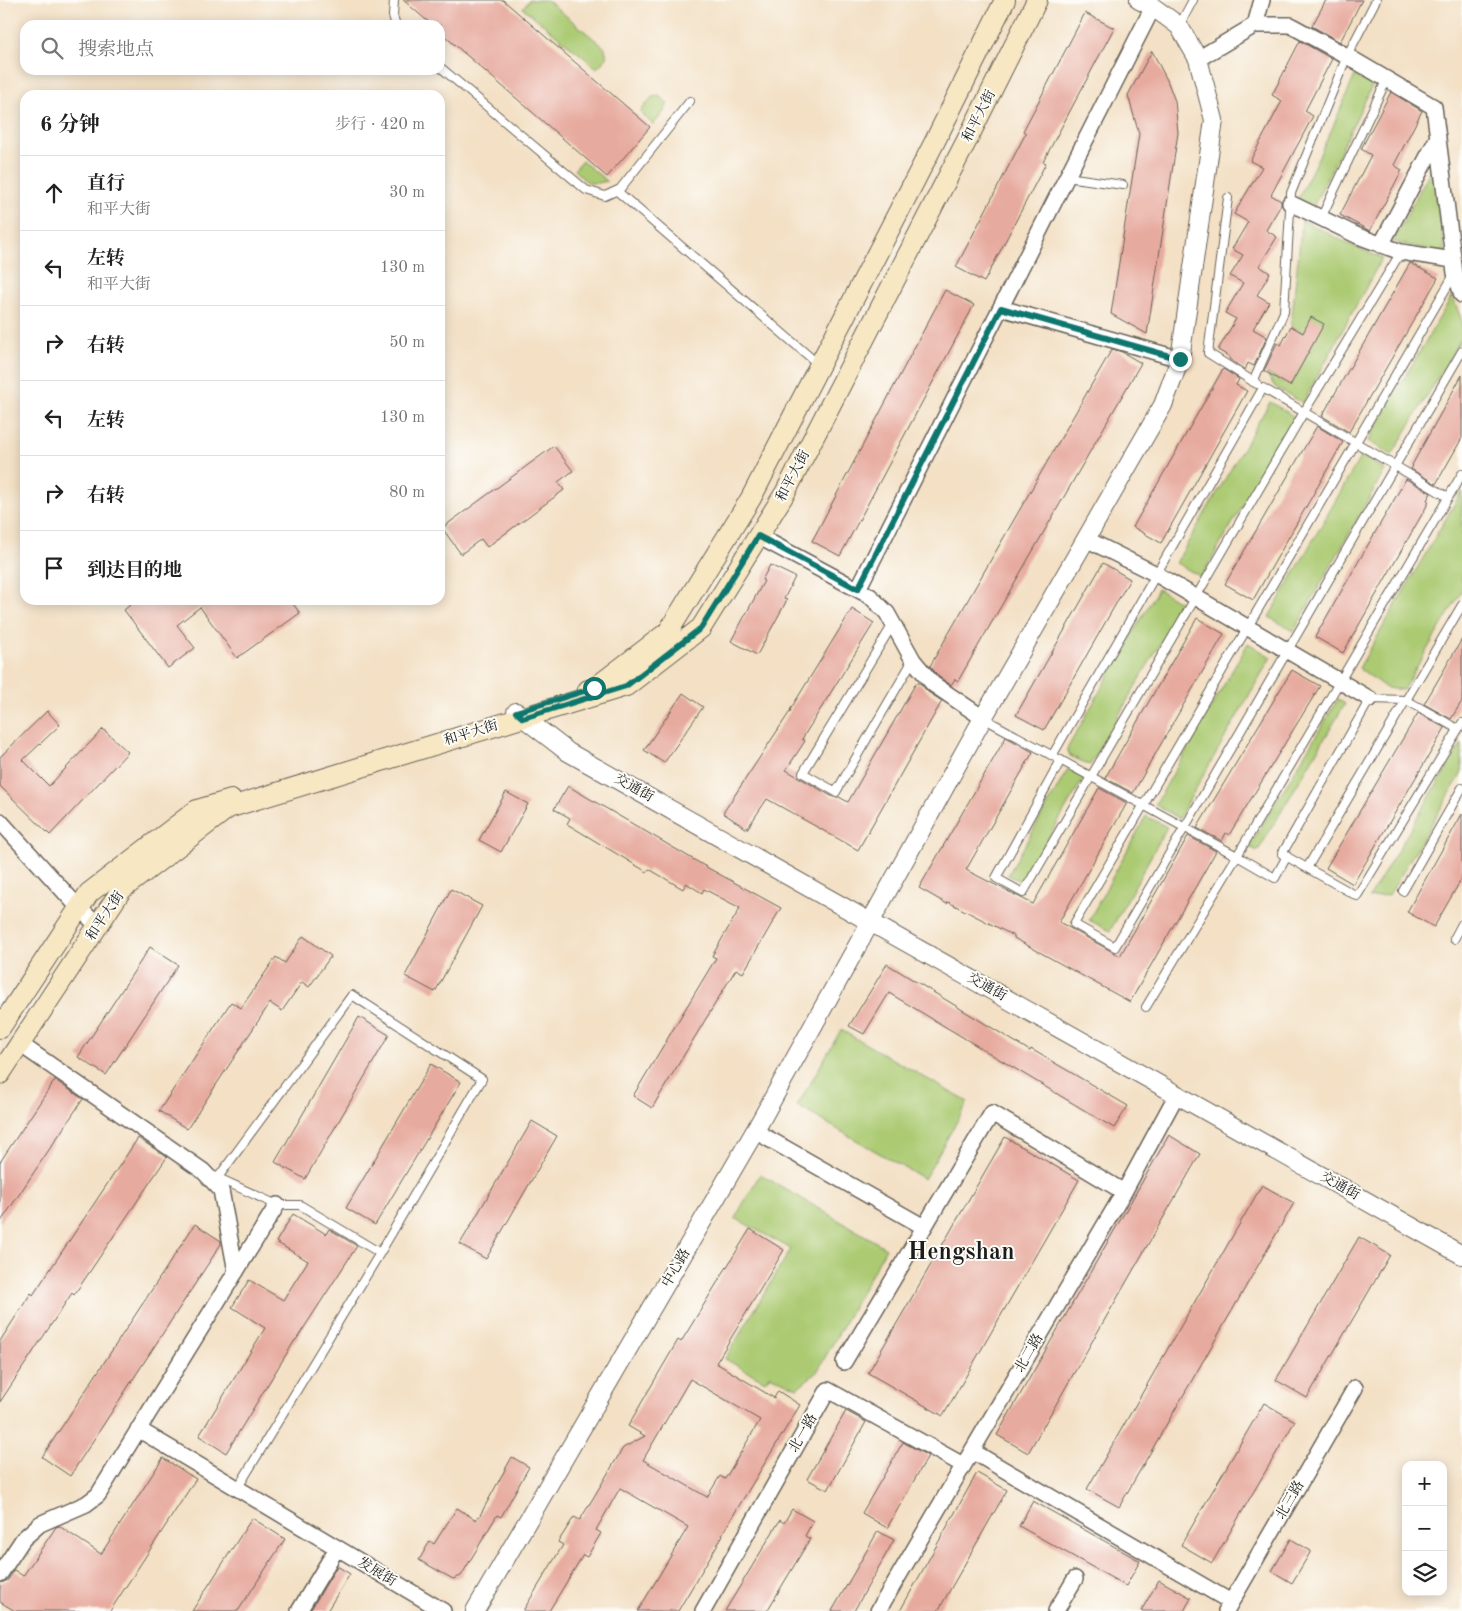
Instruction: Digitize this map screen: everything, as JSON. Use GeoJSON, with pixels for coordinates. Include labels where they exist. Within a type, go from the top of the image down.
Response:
{"type":"FeatureCollection","features":[{"type":"Feature","properties":{"kind":"main road","name":"和平大街"},"geometry":{"type":"LineString","coordinates":[[0,1074],[122,889],[228,808],[520,715],[594,688],[668,632],[751,498],[933,146],[1004,0]]}},
{"type":"Feature","properties":{"kind":"main road","name":"和平大街"},"geometry":{"type":"LineString","coordinates":[[0,1028],[89,893],[197,810],[520,715],[626,686],[701,628],[789,484],[967,140],[1037,0]]}},
{"type":"Feature","properties":{"kind":"street"},"geometry":{"type":"LineString","coordinates":[[1255,26],[1262,0]]}},
{"type":"Feature","properties":{"kind":"street"},"geometry":{"type":"LineString","coordinates":[[858,589],[1067,177],[1146,3],[1179,26]]}},
{"type":"Feature","properties":{"kind":"street"},"geometry":{"type":"LineString","coordinates":[[1198,59],[1255,26],[1290,25],[1348,56],[1434,107],[1454,267],[1462,295]]}},
{"type":"Feature","properties":{"kind":"street","name":"中心路"},"geometry":{"type":"LineString","coordinates":[[475,1611],[755,1132],[982,718],[1163,405],[1180,359],[1214,120],[1198,59],[1179,26]]}},
{"type":"Feature","properties":{"kind":"street"},"geometry":{"type":"LineString","coordinates":[[1381,244],[1438,137]]}},
{"type":"Feature","properties":{"kind":"street"},"geometry":{"type":"LineString","coordinates":[[1290,203],[1358,236],[1401,252],[1454,267]]}},
{"type":"Feature","properties":{"kind":"street"},"geometry":{"type":"LineString","coordinates":[[1001,308],[1180,359]]}},
{"type":"Feature","properties":{"kind":"street"},"geometry":{"type":"LineString","coordinates":[[758,536],[870,596],[887,613],[913,660],[933,684],[982,718]]}},
{"type":"Feature","properties":{"kind":"street"},"geometry":{"type":"LineString","coordinates":[[1086,539],[1156,574],[1370,699]]}},
{"type":"Feature","properties":{"kind":"street","name":"交通街"},"geometry":{"type":"LineString","coordinates":[[520,715],[568,752],[1462,1255]]}},
{"type":"Feature","properties":{"kind":"street"},"geometry":{"type":"LineString","coordinates":[[0,820],[79,908],[98,926]]}},
{"type":"Feature","properties":{"kind":"street"},"geometry":{"type":"LineString","coordinates":[[20,1044],[216,1180],[221,1190],[236,1272]]}},
{"type":"Feature","properties":{"kind":"street","name":"北二路"},"geometry":{"type":"LineString","coordinates":[[878,1611],[1124,1192],[1177,1094]]}},
{"type":"Feature","properties":{"kind":"street"},"geometry":{"type":"LineString","coordinates":[[844,1362],[992,1113],[1124,1192]]}},
{"type":"Feature","properties":{"kind":"street"},"geometry":{"type":"LineString","coordinates":[[755,1132],[924,1227]]}},
{"type":"Feature","properties":{"kind":"street"},"geometry":{"type":"LineString","coordinates":[[0,1574],[22,1539],[40,1524],[86,1504],[98,1494],[277,1205]]}},
{"type":"Feature","properties":{"kind":"street","name":"北三路"},"geometry":{"type":"LineString","coordinates":[[1228,1606],[1355,1388]]}},
{"type":"Feature","properties":{"kind":"street","name":"北一路"},"geometry":{"type":"LineString","coordinates":[[703,1611],[828,1390],[964,1465]]}},
{"type":"Feature","properties":{"kind":"street","name":"发展街"},"geometry":{"type":"LineString","coordinates":[[138,1429],[443,1611]]}},
{"type":"Feature","properties":{"kind":"street"},"geometry":{"type":"LineString","coordinates":[[972,1451],[1228,1606]]}},
{"type":"Feature","properties":{"kind":"street"},"geometry":{"type":"LineString","coordinates":[[299,1611],[337,1548]]}},
{"type":"Feature","properties":{"kind":"street"},"geometry":{"type":"LineString","coordinates":[[1056,1611],[1075,1579]]}},
{"type":"Feature","properties":{"kind":"lane"},"geometry":{"type":"LineString","coordinates":[[394,0],[394,20]]}},
{"type":"Feature","properties":{"kind":"lane"},"geometry":{"type":"LineString","coordinates":[[1179,26],[1193,0]]}},
{"type":"Feature","properties":{"kind":"lane"},"geometry":{"type":"LineString","coordinates":[[1253,382],[1284,312],[1291,193],[1348,56],[1376,0]]}},
{"type":"Feature","properties":{"kind":"lane"},"geometry":{"type":"LineString","coordinates":[[445,71],[586,190],[604,196],[620,189],[690,102]]}},
{"type":"Feature","properties":{"kind":"lane"},"geometry":{"type":"LineString","coordinates":[[1321,218],[1387,79]]}},
{"type":"Feature","properties":{"kind":"lane"},"geometry":{"type":"LineString","coordinates":[[1067,177],[1123,185]]}},
{"type":"Feature","properties":{"kind":"lane"},"geometry":{"type":"LineString","coordinates":[[617,191],[819,366]]}},
{"type":"Feature","properties":{"kind":"lane"},"geometry":{"type":"LineString","coordinates":[[1228,198],[1208,353],[1253,382],[1448,497]]}},
{"type":"Feature","properties":{"kind":"lane"},"geometry":{"type":"LineString","coordinates":[[1061,760],[996,878],[1024,893],[1304,412],[1401,252]]}},
{"type":"Feature","properties":{"kind":"lane"},"geometry":{"type":"LineString","coordinates":[[1454,267],[1356,442],[1074,924],[1115,947],[1462,351]]}},
{"type":"Feature","properties":{"kind":"lane"},"geometry":{"type":"LineString","coordinates":[[1052,756],[1263,388]]}},
{"type":"Feature","properties":{"kind":"lane"},"geometry":{"type":"LineString","coordinates":[[1146,1007],[1462,474]]}},
{"type":"Feature","properties":{"kind":"lane"},"geometry":{"type":"LineString","coordinates":[[1307,868],[1462,606]]}},
{"type":"Feature","properties":{"kind":"lane"},"geometry":{"type":"LineString","coordinates":[[893,624],[803,773],[836,792],[913,660]]}},
{"type":"Feature","properties":{"kind":"lane"},"geometry":{"type":"LineString","coordinates":[[1370,699],[1406,700],[1460,726],[1357,896],[1282,854],[1370,699]]}},
{"type":"Feature","properties":{"kind":"lane"},"geometry":{"type":"LineString","coordinates":[[982,718],[1275,878],[1286,856]]}},
{"type":"Feature","properties":{"kind":"lane"},"geometry":{"type":"LineString","coordinates":[[1403,891],[1462,788]]}},
{"type":"Feature","properties":{"kind":"lane"},"geometry":{"type":"LineString","coordinates":[[1454,939],[1462,924]]}},
{"type":"Feature","properties":{"kind":"lane"},"geometry":{"type":"LineString","coordinates":[[237,1489],[380,1253],[482,1079],[352,995],[216,1180],[277,1205],[300,1205],[380,1253]]}},
{"type":"Feature","properties":{"kind":"green space"},"geometry":{"type":"Polygon","coordinates":[[[529,0],[547,0],[605,48],[607,58],[597,68],[523,8],[529,0]]]}},
{"type":"Feature","properties":{"kind":"green space"},"geometry":{"type":"Polygon","coordinates":[[[1356,73],[1375,80],[1313,207],[1298,199],[1331,131],[1356,73]]]}},
{"type":"Feature","properties":{"kind":"green space"},"geometry":{"type":"Polygon","coordinates":[[[659,96],[668,103],[664,112],[653,125],[640,112],[652,97],[659,96]]]}},
{"type":"Feature","properties":{"kind":"green space"},"geometry":{"type":"Polygon","coordinates":[[[582,161],[607,181],[588,182],[574,170],[582,161]]]}},
{"type":"Feature","properties":{"kind":"green space"},"geometry":{"type":"Polygon","coordinates":[[[1431,169],[1445,253],[1393,242],[1431,169]]]}},
{"type":"Feature","properties":{"kind":"green space"},"geometry":{"type":"Polygon","coordinates":[[[1302,220],[1355,247],[1382,258],[1303,403],[1275,387],[1266,373],[1290,386],[1315,339],[1291,326],[1302,220]]]}},
{"type":"Feature","properties":{"kind":"green space"},"geometry":{"type":"Polygon","coordinates":[[[1452,296],[1462,321],[1462,337],[1392,455],[1368,441],[1452,296]]]}},
{"type":"Feature","properties":{"kind":"green space"},"geometry":{"type":"Polygon","coordinates":[[[1270,402],[1295,417],[1201,577],[1176,563],[1270,402]]]}},
{"type":"Feature","properties":{"kind":"green space"},"geometry":{"type":"Polygon","coordinates":[[[1361,456],[1385,470],[1294,631],[1269,617],[1361,456]]]}},
{"type":"Feature","properties":{"kind":"green space"},"geometry":{"type":"Polygon","coordinates":[[[1462,491],[1462,591],[1403,690],[1386,688],[1359,668],[1462,491]]]}},
{"type":"Feature","properties":{"kind":"green space"},"geometry":{"type":"Polygon","coordinates":[[[1158,589],[1183,604],[1090,765],[1070,756],[1067,749],[1158,589]]]}},
{"type":"Feature","properties":{"kind":"green space"},"geometry":{"type":"Polygon","coordinates":[[[1248,643],[1271,657],[1179,818],[1155,805],[1248,643]]]}},
{"type":"Feature","properties":{"kind":"green space"},"geometry":{"type":"Polygon","coordinates":[[[1338,699],[1345,704],[1258,851],[1249,847],[1338,699]]]}},
{"type":"Feature","properties":{"kind":"green space"},"geometry":{"type":"Polygon","coordinates":[[[1462,743],[1462,773],[1389,895],[1369,898],[1462,743]]]}},
{"type":"Feature","properties":{"kind":"green space"},"geometry":{"type":"Polygon","coordinates":[[[1068,769],[1084,778],[1022,882],[1008,875],[1068,769]]]}},
{"type":"Feature","properties":{"kind":"green space"},"geometry":{"type":"Polygon","coordinates":[[[1146,816],[1167,827],[1110,931],[1089,920],[1146,816]]]}},
{"type":"Feature","properties":{"kind":"green space"},"geometry":{"type":"Polygon","coordinates":[[[841,1030],[968,1102],[924,1179],[797,1106],[841,1030]]]}},
{"type":"Feature","properties":{"kind":"green space"},"geometry":{"type":"Polygon","coordinates":[[[760,1174],[886,1248],[817,1372],[797,1388],[770,1375],[765,1381],[725,1359],[791,1249],[735,1218],[760,1174]]]}},
{"type":"Feature","properties":{"kind":"building"},"geometry":{"type":"Polygon","coordinates":[[[403,0],[503,0],[650,127],[607,177],[445,36],[445,20],[426,20],[403,0]]]}},
{"type":"Feature","properties":{"kind":"building"},"geometry":{"type":"Polygon","coordinates":[[[1326,0],[1362,0],[1340,42],[1312,26],[1326,0]]]}},
{"type":"Feature","properties":{"kind":"building"},"geometry":{"type":"Polygon","coordinates":[[[1085,13],[1114,28],[1043,162],[1046,163],[984,282],[956,267],[1026,133],[1023,131],[1085,13]]]}},
{"type":"Feature","properties":{"kind":"building"},"geometry":{"type":"Polygon","coordinates":[[[1300,41],[1332,59],[1305,111],[1313,116],[1271,195],[1281,201],[1281,205],[1266,230],[1277,237],[1259,266],[1270,273],[1257,295],[1269,302],[1253,329],[1267,337],[1254,366],[1248,363],[1245,370],[1229,359],[1230,357],[1218,350],[1236,319],[1225,313],[1243,283],[1230,276],[1243,255],[1232,249],[1248,222],[1234,214],[1262,167],[1250,161],[1282,101],[1272,95],[1300,41]]]}},
{"type":"Feature","properties":{"kind":"building"},"geometry":{"type":"Polygon","coordinates":[[[1152,51],[1167,80],[1175,101],[1178,133],[1147,334],[1111,314],[1139,134],[1128,95],[1152,51]]]}},
{"type":"Feature","properties":{"kind":"building"},"geometry":{"type":"Polygon","coordinates":[[[1391,92],[1422,111],[1394,165],[1402,170],[1370,231],[1340,215],[1371,155],[1361,149],[1391,92]]]}},
{"type":"Feature","properties":{"kind":"building"},"geometry":{"type":"Polygon","coordinates":[[[1410,263],[1438,278],[1349,432],[1322,416],[1410,263]]]}},
{"type":"Feature","properties":{"kind":"building"},"geometry":{"type":"Polygon","coordinates":[[[945,290],[974,305],[840,556],[812,541],[945,290]]]}},
{"type":"Feature","properties":{"kind":"building"},"geometry":{"type":"Polygon","coordinates":[[[1311,317],[1324,324],[1290,386],[1264,371],[1277,343],[1281,345],[1291,326],[1303,333],[1311,317]]]}},
{"type":"Feature","properties":{"kind":"building"},"geometry":{"type":"Polygon","coordinates":[[[1112,349],[1122,352],[1141,363],[958,681],[955,679],[951,685],[939,677],[930,666],[1112,349]]]}},
{"type":"Feature","properties":{"kind":"building"},"geometry":{"type":"Polygon","coordinates":[[[1223,369],[1239,379],[1236,385],[1247,391],[1161,543],[1133,527],[1223,369]]]}},
{"type":"Feature","properties":{"kind":"building"},"geometry":{"type":"Polygon","coordinates":[[[1462,375],[1462,438],[1436,484],[1411,469],[1462,375]]]}},
{"type":"Feature","properties":{"kind":"building"},"geometry":{"type":"Polygon","coordinates":[[[1317,426],[1343,442],[1253,600],[1225,584],[1317,426]]]}},
{"type":"Feature","properties":{"kind":"building"},"geometry":{"type":"Polygon","coordinates":[[[554,446],[573,471],[558,482],[564,490],[487,547],[481,539],[461,554],[445,532],[445,526],[554,446]]]}},
{"type":"Feature","properties":{"kind":"building"},"geometry":{"type":"Polygon","coordinates":[[[1406,479],[1431,493],[1427,500],[1429,502],[1343,653],[1315,637],[1406,479]]]}},
{"type":"Feature","properties":{"kind":"building"},"geometry":{"type":"Polygon","coordinates":[[[1103,563],[1130,579],[1044,730],[1016,715],[1103,563]]]}},
{"type":"Feature","properties":{"kind":"building"},"geometry":{"type":"Polygon","coordinates":[[[770,565],[795,577],[784,599],[787,600],[757,655],[731,641],[764,581],[762,580],[770,565]]]}},
{"type":"Feature","properties":{"kind":"building"},"geometry":{"type":"Polygon","coordinates":[[[130,605],[294,605],[300,613],[237,658],[200,607],[177,625],[195,648],[168,668],[124,610],[130,605]]]}},
{"type":"Feature","properties":{"kind":"building"},"geometry":{"type":"Polygon","coordinates":[[[852,609],[874,623],[802,739],[805,741],[786,770],[833,797],[839,797],[848,802],[916,683],[920,683],[928,692],[942,701],[858,850],[767,799],[747,829],[723,813],[791,710],[852,609]]]}},
{"type":"Feature","properties":{"kind":"building"},"geometry":{"type":"Polygon","coordinates":[[[1197,618],[1224,634],[1133,793],[1105,778],[1197,618]]]}},
{"type":"Feature","properties":{"kind":"building"},"geometry":{"type":"Polygon","coordinates":[[[1462,639],[1462,701],[1451,719],[1424,704],[1462,639]]]}},
{"type":"Feature","properties":{"kind":"building"},"geometry":{"type":"Polygon","coordinates":[[[1292,670],[1320,686],[1229,835],[1226,833],[1222,841],[1197,828],[1292,670]]]}},
{"type":"Feature","properties":{"kind":"building"},"geometry":{"type":"Polygon","coordinates":[[[683,693],[703,707],[664,763],[644,750],[683,693]]]}},
{"type":"Feature","properties":{"kind":"building"},"geometry":{"type":"Polygon","coordinates":[[[47,711],[60,725],[23,760],[49,786],[103,729],[128,752],[50,835],[0,786],[0,757],[47,711]]]}},
{"type":"Feature","properties":{"kind":"building"},"geometry":{"type":"Polygon","coordinates":[[[1418,713],[1445,728],[1353,884],[1326,868],[1418,713]]]}},
{"type":"Feature","properties":{"kind":"building"},"geometry":{"type":"Polygon","coordinates":[[[1006,737],[1033,752],[966,870],[1033,904],[1099,788],[1127,803],[1059,922],[1120,956],[1188,836],[1216,851],[1130,1002],[1014,938],[1014,936],[948,902],[947,904],[919,888],[1006,737]]]}},
{"type":"Feature","properties":{"kind":"building"},"geometry":{"type":"Polygon","coordinates":[[[568,786],[708,868],[781,908],[743,973],[736,969],[652,1108],[633,1096],[716,958],[712,956],[740,908],[704,889],[702,893],[686,883],[683,889],[649,869],[647,872],[567,824],[570,818],[554,809],[568,786]]]}},
{"type":"Feature","properties":{"kind":"building"},"geometry":{"type":"Polygon","coordinates":[[[506,792],[528,804],[501,852],[479,840],[506,792]]]}},
{"type":"Feature","properties":{"kind":"building"},"geometry":{"type":"Polygon","coordinates":[[[1462,814],[1462,878],[1434,927],[1407,912],[1462,814]]]}},
{"type":"Feature","properties":{"kind":"building"},"geometry":{"type":"Polygon","coordinates":[[[451,889],[482,906],[435,992],[405,976],[451,889]]]}},
{"type":"Feature","properties":{"kind":"building"},"geometry":{"type":"Polygon","coordinates":[[[303,936],[331,956],[309,987],[302,982],[282,1011],[270,1003],[187,1129],[159,1111],[231,1002],[241,1008],[276,957],[285,963],[303,936]]]}},
{"type":"Feature","properties":{"kind":"building"},"geometry":{"type":"Polygon","coordinates":[[[150,947],[178,965],[106,1075],[78,1057],[150,947]]]}},
{"type":"Feature","properties":{"kind":"building"},"geometry":{"type":"Polygon","coordinates":[[[887,964],[1030,1051],[1031,1049],[1128,1106],[1114,1128],[889,993],[864,1034],[849,1026],[887,964]]]}},
{"type":"Feature","properties":{"kind":"building"},"geometry":{"type":"Polygon","coordinates":[[[359,1017],[389,1035],[305,1179],[275,1162],[359,1017]]]}},
{"type":"Feature","properties":{"kind":"building"},"geometry":{"type":"Polygon","coordinates":[[[431,1064],[461,1082],[375,1225],[346,1208],[431,1064]]]}},
{"type":"Feature","properties":{"kind":"building"},"geometry":{"type":"Polygon","coordinates":[[[55,1080],[83,1099],[0,1223],[0,1162],[55,1080]]]}},
{"type":"Feature","properties":{"kind":"building"},"geometry":{"type":"Polygon","coordinates":[[[532,1121],[557,1136],[486,1259],[460,1244],[532,1121]]]}},
{"type":"Feature","properties":{"kind":"building"},"geometry":{"type":"Polygon","coordinates":[[[1169,1135],[1200,1154],[1028,1453],[997,1435],[1169,1135]]]}},
{"type":"Feature","properties":{"kind":"building"},"geometry":{"type":"Polygon","coordinates":[[[1005,1137],[1079,1180],[943,1416],[868,1373],[1005,1137]]]}},
{"type":"Feature","properties":{"kind":"building"},"geometry":{"type":"Polygon","coordinates":[[[138,1138],[167,1157],[74,1295],[72,1293],[0,1402],[0,1341],[138,1138]]]}},
{"type":"Feature","properties":{"kind":"building"},"geometry":{"type":"Polygon","coordinates":[[[1262,1185],[1294,1203],[1119,1507],[1087,1489],[1262,1185]]]}},
{"type":"Feature","properties":{"kind":"building"},"geometry":{"type":"Polygon","coordinates":[[[293,1214],[326,1234],[329,1229],[357,1246],[295,1340],[226,1453],[199,1436],[265,1328],[232,1307],[249,1280],[283,1300],[308,1261],[276,1242],[293,1214]]]}},
{"type":"Feature","properties":{"kind":"building"},"geometry":{"type":"Polygon","coordinates":[[[195,1224],[221,1241],[221,1244],[70,1476],[42,1457],[195,1224]]]}},
{"type":"Feature","properties":{"kind":"building"},"geometry":{"type":"Polygon","coordinates":[[[750,1229],[784,1250],[716,1363],[774,1398],[778,1391],[800,1405],[678,1611],[638,1611],[688,1527],[620,1488],[596,1530],[601,1533],[587,1557],[583,1555],[549,1611],[523,1611],[563,1545],[558,1542],[574,1517],[580,1520],[623,1448],[645,1436],[628,1426],[678,1340],[681,1342],[750,1229]],[[690,1379],[643,1460],[707,1497],[720,1476],[725,1479],[760,1420],[690,1379]]]}},
{"type":"Feature","properties":{"kind":"building"},"geometry":{"type":"Polygon","coordinates":[[[1359,1237],[1390,1255],[1307,1398],[1276,1380],[1359,1237]]]}},
{"type":"Feature","properties":{"kind":"building"},"geometry":{"type":"Polygon","coordinates":[[[1264,1403],[1295,1421],[1212,1563],[1181,1545],[1264,1403]]]}},
{"type":"Feature","properties":{"kind":"building"},"geometry":{"type":"Polygon","coordinates":[[[846,1411],[866,1422],[828,1490],[807,1479],[846,1411]]]}},
{"type":"Feature","properties":{"kind":"building"},"geometry":{"type":"Polygon","coordinates":[[[903,1442],[928,1456],[887,1528],[862,1513],[903,1442]]]}},
{"type":"Feature","properties":{"kind":"building"},"geometry":{"type":"Polygon","coordinates":[[[512,1457],[529,1467],[501,1517],[497,1515],[461,1576],[453,1579],[419,1560],[430,1541],[434,1544],[457,1508],[476,1520],[479,1517],[512,1457]]]}},
{"type":"Feature","properties":{"kind":"building"},"geometry":{"type":"Polygon","coordinates":[[[163,1458],[196,1479],[110,1611],[15,1611],[0,1602],[0,1583],[8,1580],[14,1570],[23,1576],[56,1527],[59,1526],[101,1554],[163,1458]]]}},
{"type":"Feature","properties":{"kind":"building"},"geometry":{"type":"Polygon","coordinates":[[[977,1473],[1007,1490],[938,1611],[900,1611],[977,1473]]]}},
{"type":"Feature","properties":{"kind":"building"},"geometry":{"type":"Polygon","coordinates":[[[1033,1501],[1140,1561],[1126,1586],[1019,1526],[1033,1501]]]}},
{"type":"Feature","properties":{"kind":"building"},"geometry":{"type":"Polygon","coordinates":[[[792,1509],[813,1521],[805,1536],[810,1539],[767,1611],[725,1611],[780,1520],[784,1523],[792,1509]]]}},
{"type":"Feature","properties":{"kind":"building"},"geometry":{"type":"Polygon","coordinates":[[[252,1518],[285,1539],[238,1611],[192,1611],[252,1518]]]}},
{"type":"Feature","properties":{"kind":"building"},"geometry":{"type":"Polygon","coordinates":[[[878,1531],[894,1540],[854,1611],[832,1611],[878,1531]]]}},
{"type":"Feature","properties":{"kind":"building"},"geometry":{"type":"Polygon","coordinates":[[[1291,1539],[1311,1551],[1292,1583],[1272,1571],[1291,1539]]]}},
{"type":"Feature","properties":{"kind":"building"},"geometry":{"type":"Polygon","coordinates":[[[337,1566],[350,1574],[327,1611],[310,1611],[337,1566]]]}},
{"type":"Feature","properties":{"kind":"building"},"geometry":{"type":"Polygon","coordinates":[[[1159,1580],[1191,1598],[1184,1611],[1141,1611],[1159,1580]]]}},
{"type":"Feature","properties":{"kind":"district","name":"Hengshan"},"geometry":{"type":"Point","coordinates":[961,1253]}},
{"type":"Feature","properties":{"kind":"route"},"geometry":{"type":"LineString","coordinates":[[594,688],[516,712],[523,718],[626,686],[701,628],[758,536],[858,589],[1001,308],[1180,359]]}}]}
